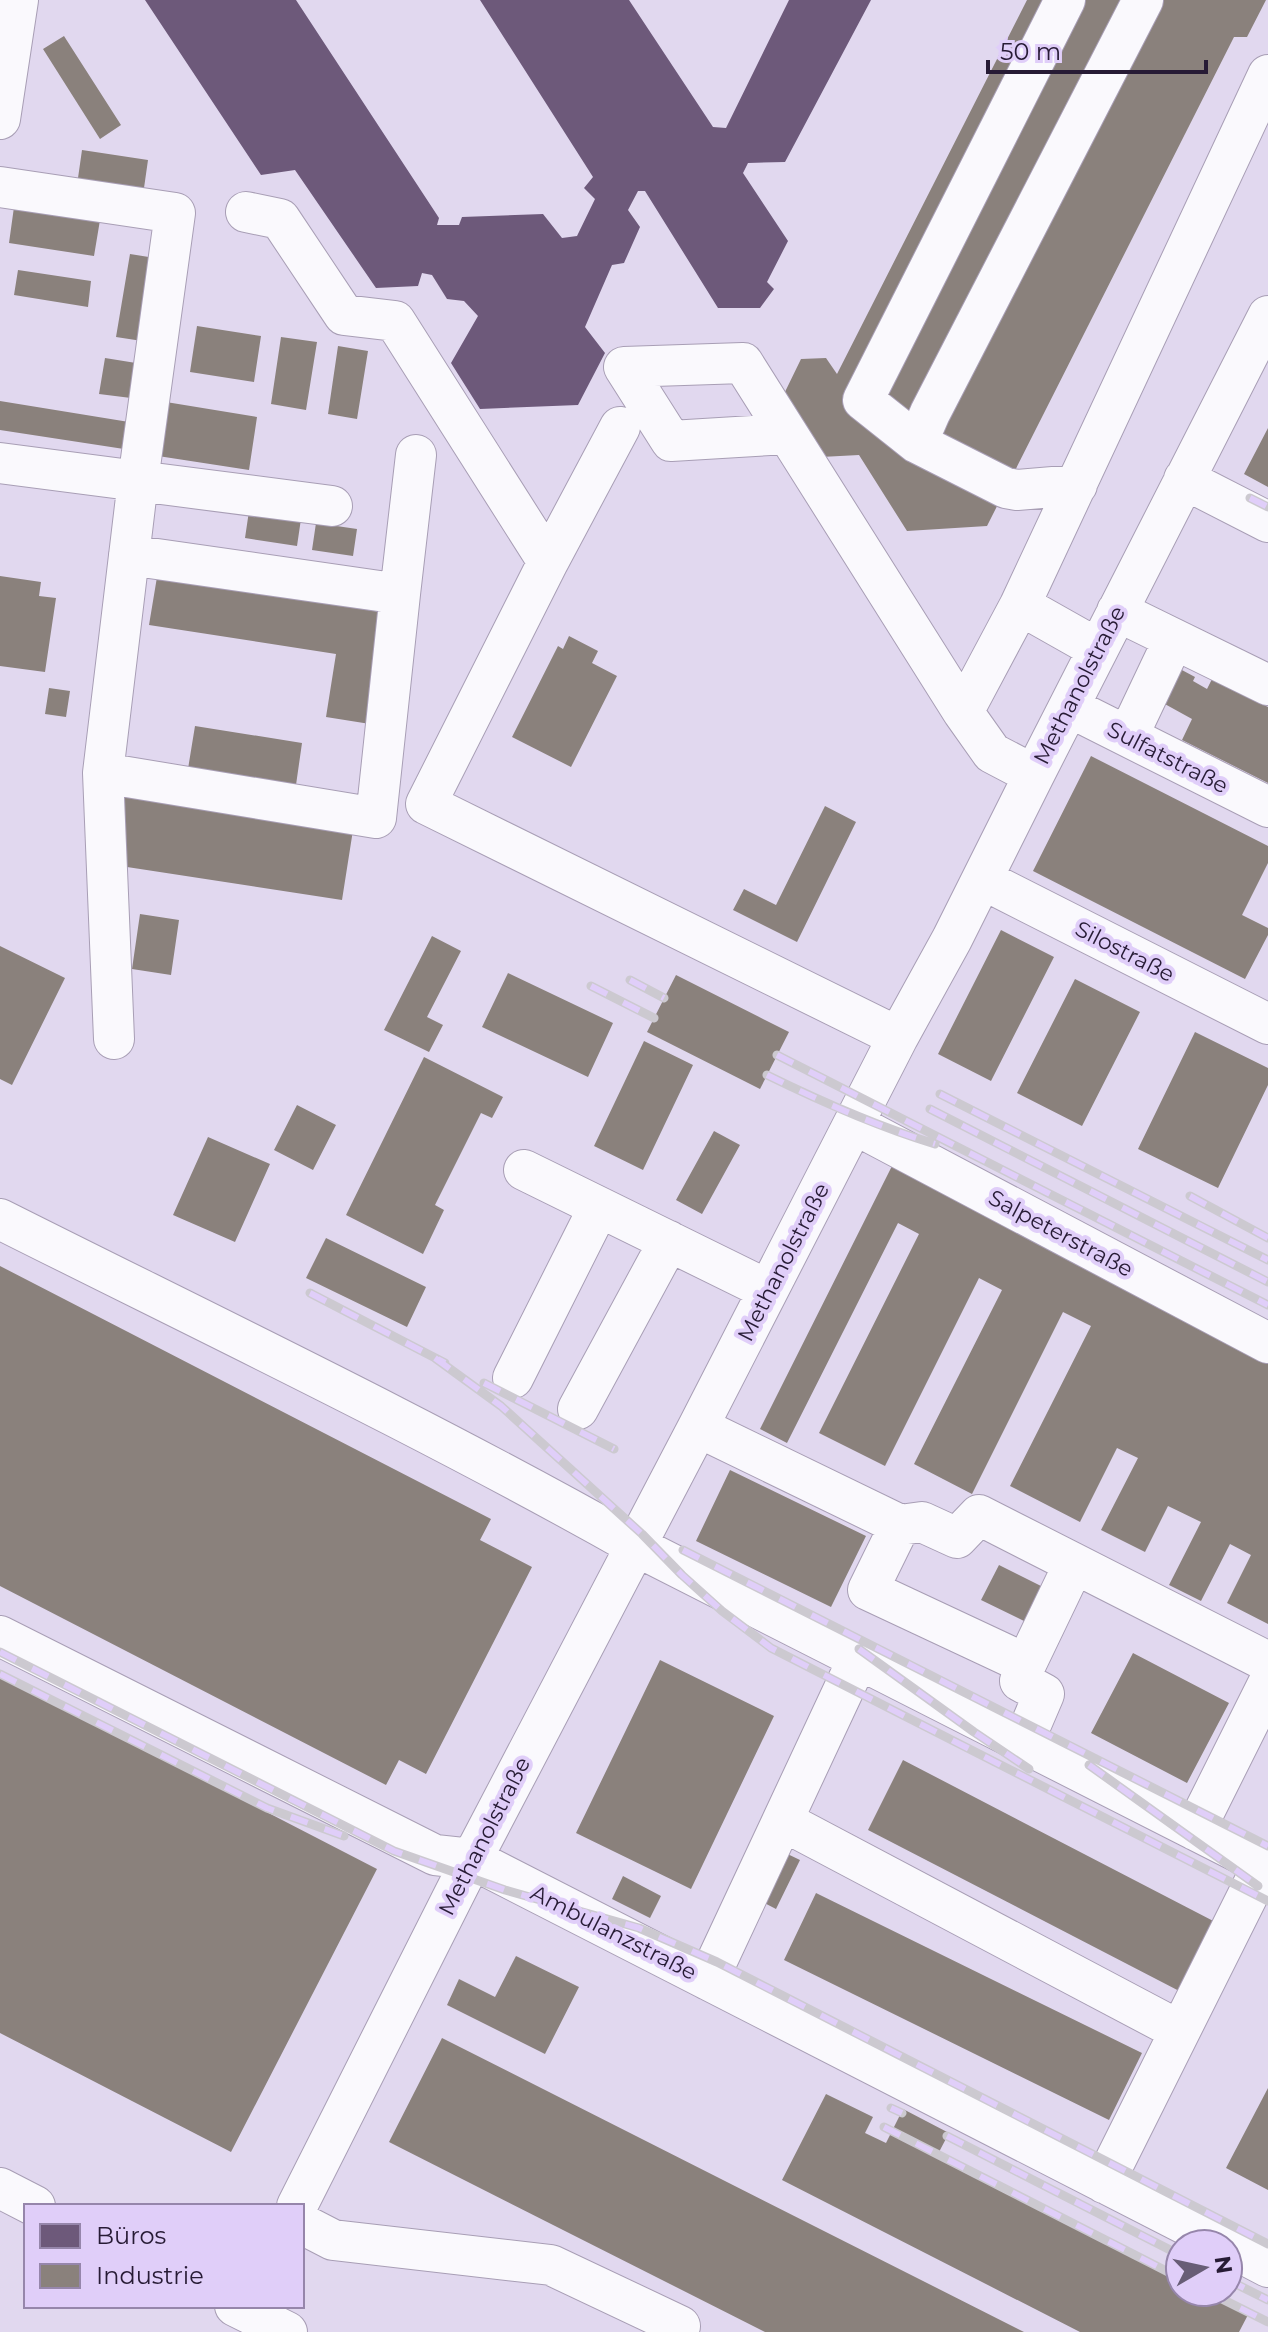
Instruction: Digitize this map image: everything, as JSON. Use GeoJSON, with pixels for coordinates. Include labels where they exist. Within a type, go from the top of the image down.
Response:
{"type":"FeatureCollection","features":[{"type":"Feature","properties":{"kind":"street"},"geometry":{"type":"LineString","coordinates":[[0,119],[18,0]]}},
{"type":"Feature","properties":{"kind":"street"},"geometry":{"type":"LineString","coordinates":[[1065,0],[863,400],[917,443],[1006,488],[1017,490],[1077,485]]}},
{"type":"Feature","properties":{"kind":"street"},"geometry":{"type":"LineString","coordinates":[[917,443],[1143,0]]}},
{"type":"Feature","properties":{"kind":"street"},"geometry":{"type":"LineString","coordinates":[[963,712],[1020,605],[1268,75]]}},
{"type":"Feature","properties":{"kind":"street"},"geometry":{"type":"LineString","coordinates":[[0,187],[175,213],[138,481],[103,773],[114,1039]]}},
{"type":"Feature","properties":{"kind":"street"},"geometry":{"type":"LineString","coordinates":[[246,212],[280,219],[344,315],[395,321],[548,562]]}},
{"type":"Feature","properties":{"kind":"street","name":"Methanolstraße"},"geometry":{"type":"LineString","coordinates":[[298,2204],[472,1859],[898,1037],[952,939],[1268,316]]}},
{"type":"Feature","properties":{"kind":"street"},"geometry":{"type":"LineString","coordinates":[[620,427],[426,804],[898,1037]]}},
{"type":"Feature","properties":{"kind":"street"},"geometry":{"type":"LineString","coordinates":[[787,434],[992,753],[1034,775]]}},
{"type":"Feature","properties":{"kind":"street"},"geometry":{"type":"LineString","coordinates":[[103,773],[376,818],[416,455]]}},
{"type":"Feature","properties":{"kind":"street"},"geometry":{"type":"LineString","coordinates":[[0,463],[332,506]]}},
{"type":"Feature","properties":{"kind":"street"},"geometry":{"type":"LineString","coordinates":[[1184,479],[1268,522]]}},
{"type":"Feature","properties":{"kind":"street"},"geometry":{"type":"LineString","coordinates":[[129,555],[400,594]]}},
{"type":"Feature","properties":{"kind":"street"},"geometry":{"type":"LineString","coordinates":[[1020,605],[1098,649]]}},
{"type":"Feature","properties":{"kind":"street"},"geometry":{"type":"LineString","coordinates":[[1117,611],[1268,685]]}},
{"type":"Feature","properties":{"kind":"street"},"geometry":{"type":"LineString","coordinates":[[1128,736],[1174,639]]}},
{"type":"Feature","properties":{"kind":"street","name":"Sulfatstraße"},"geometry":{"type":"LineString","coordinates":[[1069,707],[1268,807]]}},
{"type":"Feature","properties":{"kind":"street","name":"Silostraße"},"geometry":{"type":"LineString","coordinates":[[982,879],[1267,1019]]}},
{"type":"Feature","properties":{"kind":"street","name":"Salpeterstraße"},"geometry":{"type":"LineString","coordinates":[[854,1124],[1268,1343]]}},
{"type":"Feature","properties":{"kind":"street"},"geometry":{"type":"LineString","coordinates":[[524,1170],[768,1290]]}},
{"type":"Feature","properties":{"kind":"street"},"geometry":{"type":"LineString","coordinates":[[513,1378],[599,1207]]}},
{"type":"Feature","properties":{"kind":"street"},"geometry":{"type":"LineString","coordinates":[[0,1219],[403,1422],[636,1546],[1266,1866],[1104,2183]]}},
{"type":"Feature","properties":{"kind":"street"},"geometry":{"type":"LineString","coordinates":[[578,1409],[669,1241]]}},
{"type":"Feature","properties":{"kind":"street"},"geometry":{"type":"LineString","coordinates":[[698,1427],[900,1525],[922,1522],[957,1538],[979,1515],[1268,1662]]}},
{"type":"Feature","properties":{"kind":"street"},"geometry":{"type":"LineString","coordinates":[[900,1525],[868,1590],[1026,1664]]}},
{"type":"Feature","properties":{"kind":"street"},"geometry":{"type":"LineString","coordinates":[[1023,1743],[1044,1694],[1020,1681],[1074,1564]]}},
{"type":"Feature","properties":{"kind":"street","name":"Ambulanzstraße"},"geometry":{"type":"LineString","coordinates":[[0,1636],[435,1855],[472,1859],[1193,2228]]}},
{"type":"Feature","properties":{"kind":"street"},"geometry":{"type":"LineString","coordinates":[[708,1980],[858,1659]]}},
{"type":"Feature","properties":{"kind":"street"},"geometry":{"type":"LineString","coordinates":[[1195,1830],[1268,1684]]}},
{"type":"Feature","properties":{"kind":"street"},"geometry":{"type":"LineString","coordinates":[[783,1821],[1180,2031]]}},
{"type":"Feature","properties":{"kind":"street"},"geometry":{"type":"LineString","coordinates":[[0,2188],[31,2204]]}},
{"type":"Feature","properties":{"kind":"street"},"geometry":{"type":"LineString","coordinates":[[304,2225],[333,2240],[551,2265],[680,2326]]}},
{"type":"Feature","properties":{"kind":"street","name":"Ambulanzstraße"},"geometry":{"type":"LineString","coordinates":[[1244,2254],[1268,2267]]}},
{"type":"Feature","properties":{"kind":"street"},"geometry":{"type":"LineString","coordinates":[[239,2314],[287,2332]]}},
{"type":"Feature","properties":{"kind":"building: Büros"},"geometry":{"type":"Polygon","coordinates":[[[145,0],[296,0],[439,218],[437,225],[459,225],[462,217],[543,214],[562,238],[577,236],[595,199],[584,188],[593,177],[480,0],[629,0],[713,127],[726,128],[789,0],[871,0],[785,162],[748,163],[743,173],[788,241],[767,282],[774,289],[760,308],[718,308],[645,191],[638,191],[628,210],[640,227],[624,263],[612,265],[585,327],[605,353],[578,405],[480,409],[451,363],[478,316],[464,301],[447,299],[432,275],[422,273],[418,286],[376,288],[295,170],[261,175],[145,0]]]}},
{"type":"Feature","properties":{"kind":"building: Industrie"},"geometry":{"type":"Polygon","coordinates":[[[1027,0],[1266,0],[1247,37],[1234,37],[987,526],[907,531],[859,455],[821,457],[783,396],[801,359],[826,358],[837,374],[1027,0]]]}},
{"type":"Feature","properties":{"kind":"building: Industrie"},"geometry":{"type":"Polygon","coordinates":[[[64,36],[121,125],[100,139],[43,49],[64,36]]]}},
{"type":"Feature","properties":{"kind":"building: Industrie"},"geometry":{"type":"Polygon","coordinates":[[[82,150],[148,160],[143,195],[77,185],[82,150]]]}},
{"type":"Feature","properties":{"kind":"building: Industrie"},"geometry":{"type":"Polygon","coordinates":[[[14,207],[100,220],[94,256],[9,243],[14,207]]]}},
{"type":"Feature","properties":{"kind":"building: Industrie"},"geometry":{"type":"Polygon","coordinates":[[[130,254],[155,258],[142,341],[116,337],[130,254]]]}},
{"type":"Feature","properties":{"kind":"building: Industrie"},"geometry":{"type":"Polygon","coordinates":[[[18,270],[91,281],[88,307],[14,295],[18,270]]]}},
{"type":"Feature","properties":{"kind":"building: Industrie"},"geometry":{"type":"Polygon","coordinates":[[[197,326],[261,336],[254,382],[190,372],[197,326]]]}},
{"type":"Feature","properties":{"kind":"building: Industrie"},"geometry":{"type":"Polygon","coordinates":[[[281,337],[317,342],[306,410],[271,404],[281,337]]]}},
{"type":"Feature","properties":{"kind":"building: Industrie"},"geometry":{"type":"Polygon","coordinates":[[[338,346],[368,351],[357,419],[328,414],[338,346]]]}},
{"type":"Feature","properties":{"kind":"building: Industrie"},"geometry":{"type":"Polygon","coordinates":[[[105,358],[136,363],[131,398],[99,394],[105,358]]]}},
{"type":"Feature","properties":{"kind":"building: Industrie"},"geometry":{"type":"Polygon","coordinates":[[[0,401],[129,422],[124,449],[0,430],[0,401]]]}},
{"type":"Feature","properties":{"kind":"building: Industrie"},"geometry":{"type":"Polygon","coordinates":[[[166,402],[257,417],[249,470],[158,456],[166,402]]]}},
{"type":"Feature","properties":{"kind":"building: Industrie"},"geometry":{"type":"Polygon","coordinates":[[[1268,428],[1268,487],[1244,474],[1268,428]]]}},
{"type":"Feature","properties":{"kind":"building: Industrie"},"geometry":{"type":"Polygon","coordinates":[[[249,511],[301,519],[297,546],[245,538],[249,511]]]}},
{"type":"Feature","properties":{"kind":"building: Industrie"},"geometry":{"type":"Polygon","coordinates":[[[316,523],[357,529],[353,556],[312,550],[316,523]]]}},
{"type":"Feature","properties":{"kind":"building: Industrie"},"geometry":{"type":"Polygon","coordinates":[[[0,576],[41,582],[39,596],[56,598],[45,672],[0,666],[0,576]]]}},
{"type":"Feature","properties":{"kind":"building: Industrie"},"geometry":{"type":"Polygon","coordinates":[[[157,577],[387,613],[370,724],[326,717],[336,654],[149,625],[157,577]]]}},
{"type":"Feature","properties":{"kind":"building: Industrie"},"geometry":{"type":"Polygon","coordinates":[[[569,636],[598,651],[592,663],[617,676],[571,767],[512,737],[558,646],[563,649],[569,636]]]}},
{"type":"Feature","properties":{"kind":"building: Industrie"},"geometry":{"type":"Polygon","coordinates":[[[1180,669],[1195,677],[1193,681],[1207,689],[1212,679],[1268,707],[1268,783],[1182,740],[1192,719],[1163,703],[1180,669]]]}},
{"type":"Feature","properties":{"kind":"building: Industrie"},"geometry":{"type":"Polygon","coordinates":[[[49,688],[70,691],[66,717],[45,714],[49,688]]]}},
{"type":"Feature","properties":{"kind":"building: Industrie"},"geometry":{"type":"Polygon","coordinates":[[[195,726],[302,743],[295,792],[187,775],[195,726]]]}},
{"type":"Feature","properties":{"kind":"building: Industrie"},"geometry":{"type":"Polygon","coordinates":[[[1091,756],[1268,846],[1268,863],[1242,915],[1268,928],[1268,935],[1245,979],[1033,871],[1091,756]]]}},
{"type":"Feature","properties":{"kind":"building: Industrie"},"geometry":{"type":"Polygon","coordinates":[[[124,795],[353,830],[342,900],[114,865],[124,795]]]}},
{"type":"Feature","properties":{"kind":"building: Industrie"},"geometry":{"type":"Polygon","coordinates":[[[825,806],[856,822],[797,942],[733,910],[744,889],[776,905],[825,806]]]}},
{"type":"Feature","properties":{"kind":"building: Industrie"},"geometry":{"type":"Polygon","coordinates":[[[140,914],[179,920],[171,975],[132,969],[140,914]]]}},
{"type":"Feature","properties":{"kind":"building: Industrie"},"geometry":{"type":"Polygon","coordinates":[[[1001,930],[1054,957],[991,1081],[938,1054],[1001,930]]]}},
{"type":"Feature","properties":{"kind":"building: Industrie"},"geometry":{"type":"Polygon","coordinates":[[[432,936],[461,951],[427,1017],[443,1025],[429,1052],[384,1030],[432,936]]]}},
{"type":"Feature","properties":{"kind":"building: Industrie"},"geometry":{"type":"Polygon","coordinates":[[[0,946],[65,978],[12,1085],[0,1079],[0,946]]]}},
{"type":"Feature","properties":{"kind":"building: Industrie"},"geometry":{"type":"Polygon","coordinates":[[[508,973],[613,1023],[588,1077],[482,1027],[508,973]]]}},
{"type":"Feature","properties":{"kind":"building: Industrie"},"geometry":{"type":"Polygon","coordinates":[[[676,975],[789,1032],[760,1089],[647,1032],[676,975]]]}},
{"type":"Feature","properties":{"kind":"building: Industrie"},"geometry":{"type":"Polygon","coordinates":[[[1075,979],[1140,1012],[1082,1126],[1017,1093],[1075,979]]]}},
{"type":"Feature","properties":{"kind":"building: Industrie"},"geometry":{"type":"Polygon","coordinates":[[[1195,1032],[1268,1068],[1268,1085],[1218,1188],[1138,1149],[1195,1032]]]}},
{"type":"Feature","properties":{"kind":"building: Industrie"},"geometry":{"type":"Polygon","coordinates":[[[644,1041],[693,1065],[643,1170],[594,1146],[644,1041]]]}},
{"type":"Feature","properties":{"kind":"building: Industrie"},"geometry":{"type":"Polygon","coordinates":[[[424,1057],[503,1097],[492,1118],[481,1113],[435,1205],[444,1210],[423,1254],[346,1215],[424,1057]]]}},
{"type":"Feature","properties":{"kind":"building: Industrie"},"geometry":{"type":"Polygon","coordinates":[[[297,1105],[336,1125],[313,1170],[274,1150],[297,1105]]]}},
{"type":"Feature","properties":{"kind":"building: Industrie"},"geometry":{"type":"Polygon","coordinates":[[[714,1131],[740,1145],[702,1214],[676,1200],[714,1131]]]}},
{"type":"Feature","properties":{"kind":"building: Industrie"},"geometry":{"type":"Polygon","coordinates":[[[208,1137],[270,1164],[235,1242],[173,1215],[208,1137]]]}},
{"type":"Feature","properties":{"kind":"building: Industrie"},"geometry":{"type":"Polygon","coordinates":[[[893,1164],[1268,1353],[1268,1624],[1227,1603],[1251,1555],[1230,1544],[1201,1601],[1169,1585],[1201,1522],[1168,1506],[1145,1552],[1101,1530],[1138,1458],[1117,1448],[1080,1522],[1010,1486],[1091,1326],[1063,1312],[972,1494],[914,1464],[1002,1290],[979,1278],[885,1466],[819,1433],[919,1234],[898,1223],[787,1443],[760,1429],[893,1164]]]}},
{"type":"Feature","properties":{"kind":"building: Industrie"},"geometry":{"type":"Polygon","coordinates":[[[326,1238],[426,1287],[407,1327],[306,1278],[326,1238]]]}},
{"type":"Feature","properties":{"kind":"building: Industrie"},"geometry":{"type":"Polygon","coordinates":[[[0,1266],[491,1519],[480,1540],[532,1567],[426,1774],[399,1760],[386,1785],[0,1586],[0,1266]]]}},
{"type":"Feature","properties":{"kind":"building: Industrie"},"geometry":{"type":"Polygon","coordinates":[[[730,1470],[866,1536],[831,1607],[696,1541],[730,1470]]]}},
{"type":"Feature","properties":{"kind":"building: Industrie"},"geometry":{"type":"Polygon","coordinates":[[[999,1565],[1041,1586],[1024,1621],[981,1600],[999,1565]]]}},
{"type":"Feature","properties":{"kind":"building: Industrie"},"geometry":{"type":"Polygon","coordinates":[[[1133,1653],[1229,1703],[1187,1783],[1091,1733],[1133,1653]]]}},
{"type":"Feature","properties":{"kind":"building: Industrie"},"geometry":{"type":"Polygon","coordinates":[[[660,1660],[774,1716],[691,1889],[576,1833],[660,1660]]]}},
{"type":"Feature","properties":{"kind":"building: Industrie"},"geometry":{"type":"Polygon","coordinates":[[[0,1674],[377,1869],[231,2152],[0,2033],[0,1674]]]}},
{"type":"Feature","properties":{"kind":"building: Industrie"},"geometry":{"type":"Polygon","coordinates":[[[903,1760],[1221,1925],[1185,1994],[868,1830],[903,1760]]]}},
{"type":"Feature","properties":{"kind":"building: Industrie"},"geometry":{"type":"Polygon","coordinates":[[[775,1848],[800,1860],[776,1909],[751,1896],[775,1848]]]}},
{"type":"Feature","properties":{"kind":"building: Industrie"},"geometry":{"type":"Polygon","coordinates":[[[623,1876],[661,1896],[650,1918],[612,1899],[623,1876]]]}},
{"type":"Feature","properties":{"kind":"building: Industrie"},"geometry":{"type":"Polygon","coordinates":[[[816,1893],[1142,2053],[1109,2120],[784,1960],[816,1893]]]}},
{"type":"Feature","properties":{"kind":"building: Industrie"},"geometry":{"type":"Polygon","coordinates":[[[516,1956],[579,1987],[545,2054],[447,2005],[459,1979],[495,1997],[516,1956]]]}},
{"type":"Feature","properties":{"kind":"building: Industrie"},"geometry":{"type":"Polygon","coordinates":[[[442,2038],[1024,2332],[765,2332],[389,2142],[442,2038]]]}},
{"type":"Feature","properties":{"kind":"building: Industrie"},"geometry":{"type":"Polygon","coordinates":[[[1268,2088],[1268,2190],[1226,2168],[1268,2088]]]}},
{"type":"Feature","properties":{"kind":"building: Industrie"},"geometry":{"type":"Polygon","coordinates":[[[826,2094],[873,2117],[865,2133],[886,2143],[903,2109],[949,2133],[939,2152],[1164,2268],[1164,2308],[1244,2308],[1250,2311],[1239,2332],[1080,2332],[782,2180],[826,2094]]]}},
{"type":"Feature","properties":{"kind":"railway"},"geometry":{"type":"LineString","coordinates":[[1250,498],[1268,507]]}},
{"type":"Feature","properties":{"kind":"railway"},"geometry":{"type":"LineString","coordinates":[[630,980],[664,998]]}},
{"type":"Feature","properties":{"kind":"railway"},"geometry":{"type":"LineString","coordinates":[[591,986],[654,1018]]}},
{"type":"Feature","properties":{"kind":"railway"},"geometry":{"type":"LineString","coordinates":[[777,1055],[1268,1305]]}},
{"type":"Feature","properties":{"kind":"railway"},"geometry":{"type":"LineString","coordinates":[[767,1075],[850,1113],[935,1144]]}},
{"type":"Feature","properties":{"kind":"railway"},"geometry":{"type":"LineString","coordinates":[[940,1094],[1268,1260]]}},
{"type":"Feature","properties":{"kind":"railway"},"geometry":{"type":"LineString","coordinates":[[930,1109],[1268,1282]]}},
{"type":"Feature","properties":{"kind":"railway"},"geometry":{"type":"LineString","coordinates":[[1190,1196],[1268,1238]]}},
{"type":"Feature","properties":{"kind":"railway"},"geometry":{"type":"LineString","coordinates":[[310,1293],[445,1363]]}},
{"type":"Feature","properties":{"kind":"railway"},"geometry":{"type":"LineString","coordinates":[[435,1358],[501,1406],[722,1611],[771,1648],[1268,1901]]}},
{"type":"Feature","properties":{"kind":"railway"},"geometry":{"type":"LineString","coordinates":[[484,1383],[614,1449]]}},
{"type":"Feature","properties":{"kind":"railway"},"geometry":{"type":"LineString","coordinates":[[683,1550],[1268,1846]]}},
{"type":"Feature","properties":{"kind":"railway"},"geometry":{"type":"LineString","coordinates":[[859,1649],[1029,1769]]}},
{"type":"Feature","properties":{"kind":"railway"},"geometry":{"type":"LineString","coordinates":[[0,1652],[394,1851],[505,1890],[639,1928],[717,1962],[1268,2244]]}},
{"type":"Feature","properties":{"kind":"railway"},"geometry":{"type":"LineString","coordinates":[[0,1674],[267,1808],[344,1836]]}},
{"type":"Feature","properties":{"kind":"railway"},"geometry":{"type":"LineString","coordinates":[[1089,1765],[1258,1886]]}},
{"type":"Feature","properties":{"kind":"railway"},"geometry":{"type":"LineString","coordinates":[[891,2108],[902,2113]]}},
{"type":"Feature","properties":{"kind":"railway"},"geometry":{"type":"LineString","coordinates":[[884,2127],[1164,2270]]}},
{"type":"Feature","properties":{"kind":"railway"},"geometry":{"type":"LineString","coordinates":[[947,2136],[1164,2247]]}},
{"type":"Feature","properties":{"kind":"railway"},"geometry":{"type":"LineString","coordinates":[[1244,2288],[1268,2300]]}},
{"type":"Feature","properties":{"kind":"railway"},"geometry":{"type":"LineString","coordinates":[[1240,2308],[1268,2322]]}}]}
